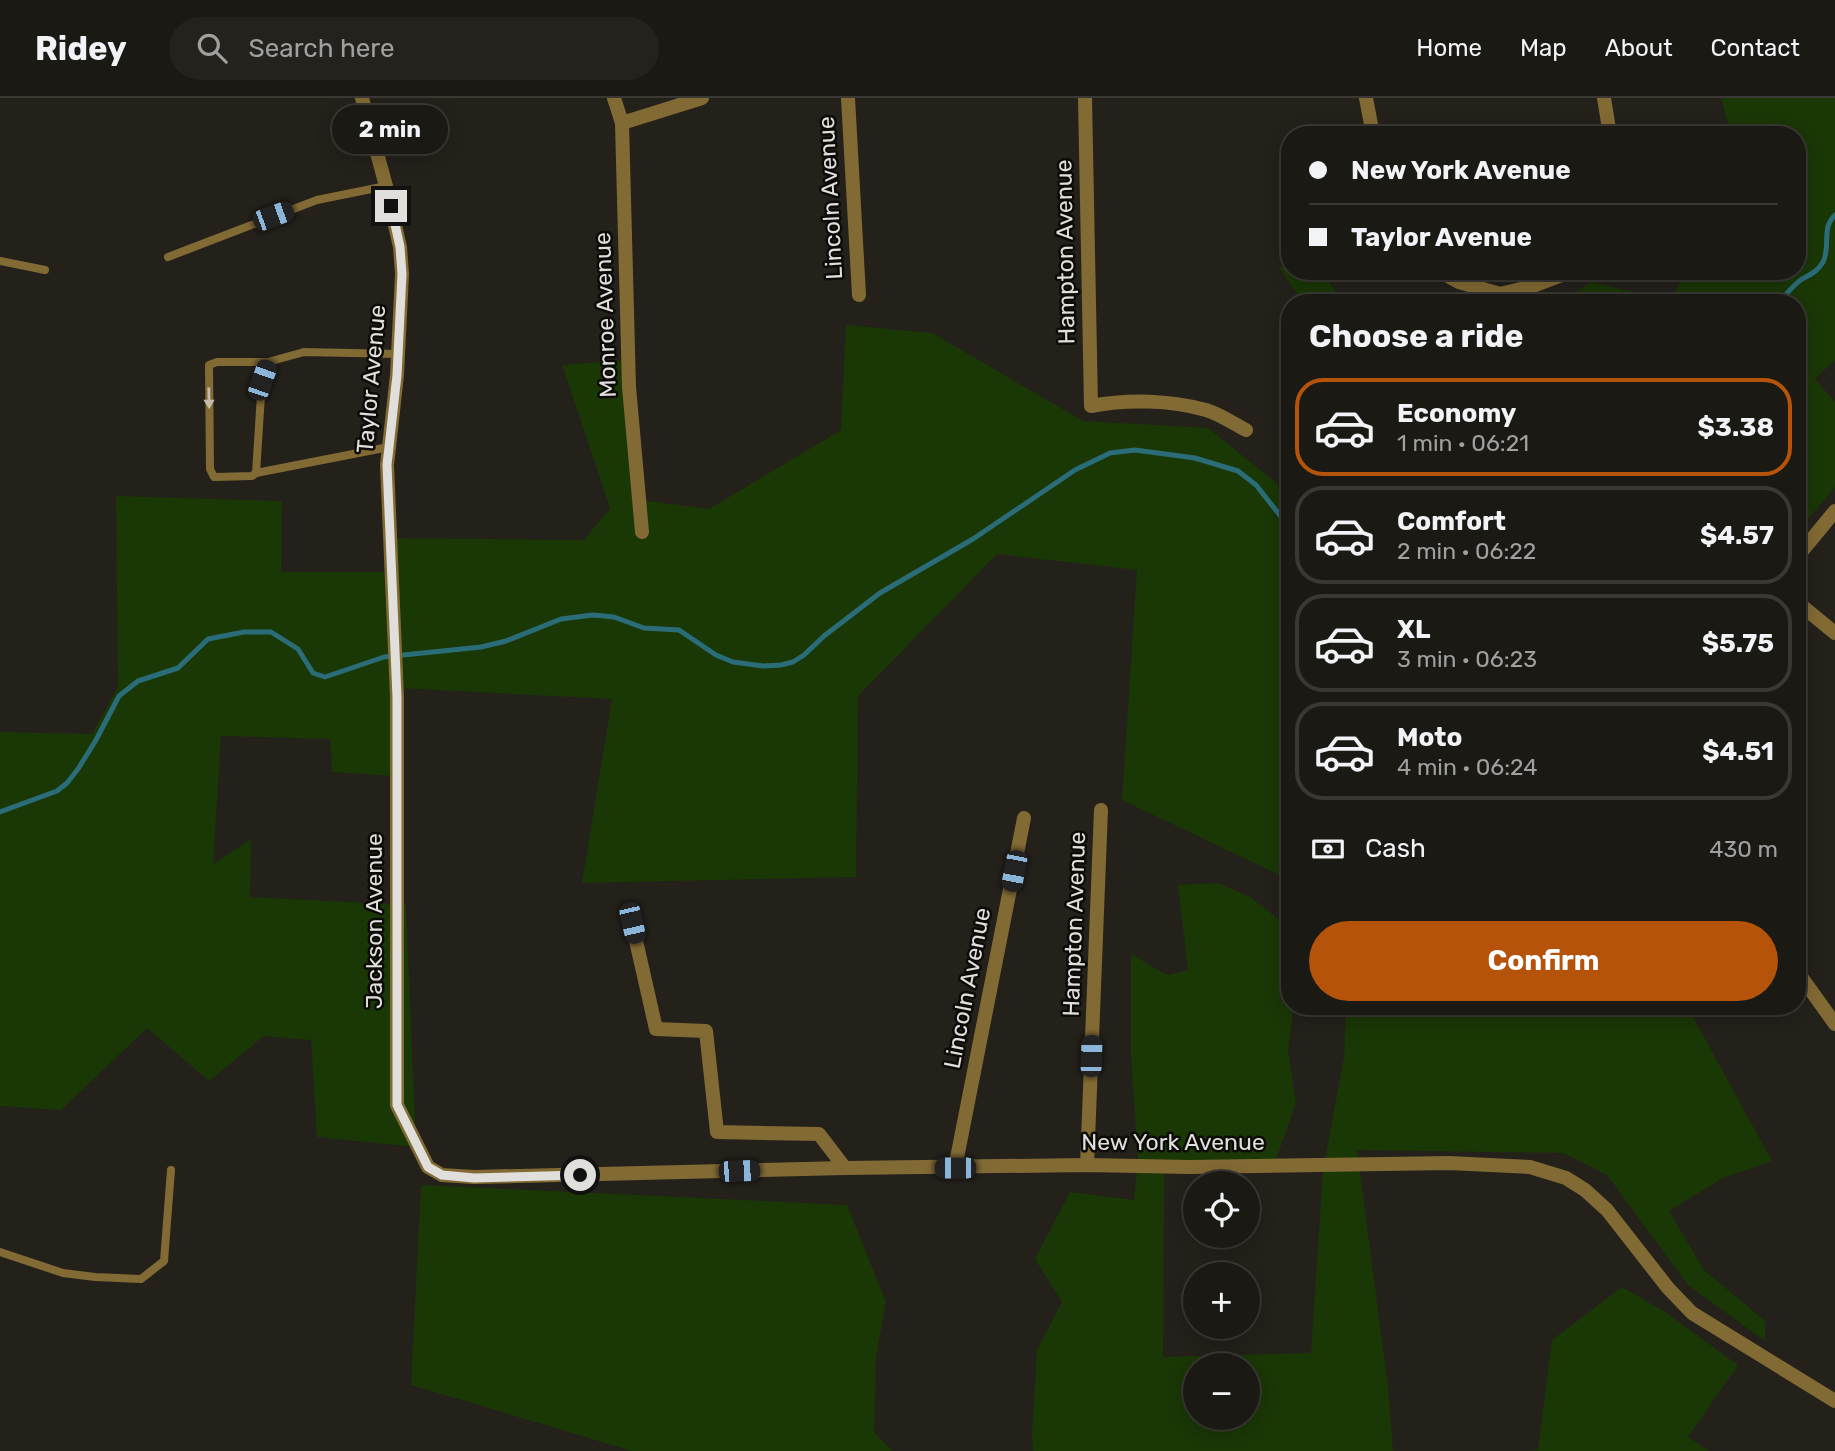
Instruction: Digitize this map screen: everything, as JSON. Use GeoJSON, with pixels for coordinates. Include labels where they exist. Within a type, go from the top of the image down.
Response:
{"type":"FeatureCollection","features":[{"type":"Feature","properties":{"kind":"street","name":"Taylor Avenue"},"geometry":{"type":"LineString","coordinates":[[362,98],[400,247],[402,274],[398,354],[387,465],[396,668]]}},
{"type":"Feature","properties":{"kind":"street","name":"Monroe Avenue"},"geometry":{"type":"LineString","coordinates":[[614,98],[621,122],[629,387],[642,531]]}},
{"type":"Feature","properties":{"kind":"street"},"geometry":{"type":"LineString","coordinates":[[621,122],[702,98]]}},
{"type":"Feature","properties":{"kind":"street","name":"Lincoln Avenue"},"geometry":{"type":"LineString","coordinates":[[848,98],[859,295]]}},
{"type":"Feature","properties":{"kind":"street","name":"Hampton Avenue"},"geometry":{"type":"LineString","coordinates":[[1085,98],[1091,406],[1115,401],[1155,402],[1208,410],[1246,430]]}},
{"type":"Feature","properties":{"kind":"street"},"geometry":{"type":"LineString","coordinates":[[1366,98],[1371,126]]}},
{"type":"Feature","properties":{"kind":"street"},"geometry":{"type":"LineString","coordinates":[[1604,98],[1609,126]]}},
{"type":"Feature","properties":{"kind":"street"},"geometry":{"type":"LineString","coordinates":[[1455,280],[1500,293],[1549,280]]}},
{"type":"Feature","properties":{"kind":"street"},"geometry":{"type":"LineString","coordinates":[[1806,546],[1835,511]]}},
{"type":"Feature","properties":{"kind":"street"},"geometry":{"type":"LineString","coordinates":[[1806,609],[1835,633]]}},
{"type":"Feature","properties":{"kind":"street","name":"Jackson Avenue"},"geometry":{"type":"LineString","coordinates":[[396,668],[397,1105],[428,1167]]}},
{"type":"Feature","properties":{"kind":"street","name":"Hampton Avenue"},"geometry":{"type":"LineString","coordinates":[[1087,1165],[1101,810]]}},
{"type":"Feature","properties":{"kind":"street","name":"Lincoln Avenue"},"geometry":{"type":"LineString","coordinates":[[955,1168],[1024,818]]}},
{"type":"Feature","properties":{"kind":"street"},"geometry":{"type":"LineString","coordinates":[[632,923],[656,1029],[706,1031],[717,1132],[819,1134],[845,1168]]}},
{"type":"Feature","properties":{"kind":"street"},"geometry":{"type":"LineString","coordinates":[[1806,984],[1835,1024]]}},
{"type":"Feature","properties":{"kind":"street","name":"New York Avenue"},"geometry":{"type":"LineString","coordinates":[[428,1167],[442,1175],[474,1178],[845,1168],[1087,1165],[1190,1167],[1449,1163],[1530,1167],[1566,1178],[1585,1190],[1607,1210],[1668,1288],[1692,1312],[1835,1401]]}},
{"type":"Feature","properties":{"kind":"lane"},"geometry":{"type":"LineString","coordinates":[[168,257],[317,200],[386,186]]}},
{"type":"Feature","properties":{"kind":"lane"},"geometry":{"type":"LineString","coordinates":[[0,261],[45,270]]}},
{"type":"Feature","properties":{"kind":"lane"},"geometry":{"type":"LineString","coordinates":[[389,447],[256,472],[252,476],[214,477],[210,469],[209,365],[217,362],[268,362],[304,352],[398,354]]}},
{"type":"Feature","properties":{"kind":"lane"},"geometry":{"type":"LineString","coordinates":[[256,472],[262,380],[268,362]]}},
{"type":"Feature","properties":{"kind":"lane"},"geometry":{"type":"LineString","coordinates":[[0,1252],[63,1273],[141,1279],[164,1261],[171,1170]]}},
{"type":"Feature","properties":{"kind":"green space"},"geometry":{"type":"Polygon","coordinates":[[[1721,98],[1835,98],[1835,360],[1815,379],[1835,402],[1835,487],[1806,521],[1806,294],[1674,294],[1681,280],[1806,280],[1806,126],[1729,126],[1721,98]]]}},
{"type":"Feature","properties":{"kind":"green space"},"geometry":{"type":"Polygon","coordinates":[[[1288,280],[1328,280],[1337,294],[1298,294],[1288,280]]]}},
{"type":"Feature","properties":{"kind":"green space"},"geometry":{"type":"Polygon","coordinates":[[[1591,282],[1642,294],[1573,294],[1591,282]]]}},
{"type":"Feature","properties":{"kind":"green space"},"geometry":{"type":"Polygon","coordinates":[[[846,325],[932,333],[1083,421],[1208,428],[1281,487],[1281,876],[1122,800],[1137,570],[997,554],[858,696],[856,877],[582,883],[612,699],[398,688],[393,776],[332,772],[330,739],[221,736],[213,864],[251,839],[250,897],[406,905],[416,1147],[317,1137],[311,1040],[264,1036],[209,1081],[147,1028],[61,1110],[0,1106],[0,732],[92,734],[118,687],[116,496],[282,501],[281,572],[396,572],[394,538],[584,540],[610,508],[562,365],[627,360],[639,500],[709,509],[841,430],[846,325]]]}},
{"type":"Feature","properties":{"kind":"green space"},"geometry":{"type":"Polygon","coordinates":[[[1218,883],[1250,897],[1281,921],[1281,1015],[1293,1015],[1288,1050],[1296,1103],[1272,1171],[1164,1170],[1163,1357],[1183,1356],[1183,1430],[1260,1430],[1260,1354],[1311,1353],[1323,1171],[1344,1057],[1346,1015],[1692,1015],[1772,1161],[1723,1178],[1669,1211],[1704,1270],[1765,1321],[1765,1341],[1688,1285],[1607,1175],[1563,1153],[1357,1150],[1388,1387],[1393,1451],[1033,1451],[1037,1350],[1062,1302],[1035,1259],[1070,1192],[1134,1200],[1138,1161],[1131,1056],[1131,954],[1167,975],[1188,970],[1178,885],[1218,883]]]}},
{"type":"Feature","properties":{"kind":"green space"},"geometry":{"type":"Polygon","coordinates":[[[421,1185],[847,1205],[886,1302],[876,1356],[874,1432],[892,1451],[632,1451],[411,1385],[421,1185]]]}},
{"type":"Feature","properties":{"kind":"green space"},"geometry":{"type":"Polygon","coordinates":[[[1622,1287],[1662,1310],[1738,1365],[1688,1437],[1709,1451],[1525,1451],[1538,1450],[1552,1340],[1622,1287]]]}},
{"type":"Feature","properties":{"kind":"waterway"},"geometry":{"type":"LineString","coordinates":[[1806,276],[1823,262],[1828,226],[1835,215]]}},
{"type":"Feature","properties":{"kind":"waterway"},"geometry":{"type":"LineString","coordinates":[[1787,294],[1801,280]]}},
{"type":"Feature","properties":{"kind":"waterway"},"geometry":{"type":"LineString","coordinates":[[0,812],[57,791],[67,783],[96,740],[119,696],[138,681],[178,668],[208,639],[244,632],[271,632],[298,649],[313,673],[325,677],[384,657],[481,647],[506,641],[561,619],[593,615],[614,617],[644,628],[679,630],[716,655],[733,662],[763,666],[781,665],[804,655],[880,593],[973,539],[1075,470],[1110,453],[1135,450],[1195,458],[1238,471],[1256,485],[1281,517]]}},
{"type":"Feature","properties":{"kind":"route"},"geometry":{"type":"LineString","coordinates":[[391,206],[400,247],[402,274],[397,375],[387,465],[397,697],[397,1105],[428,1167],[442,1175],[474,1178],[580,1175]]}}]}
